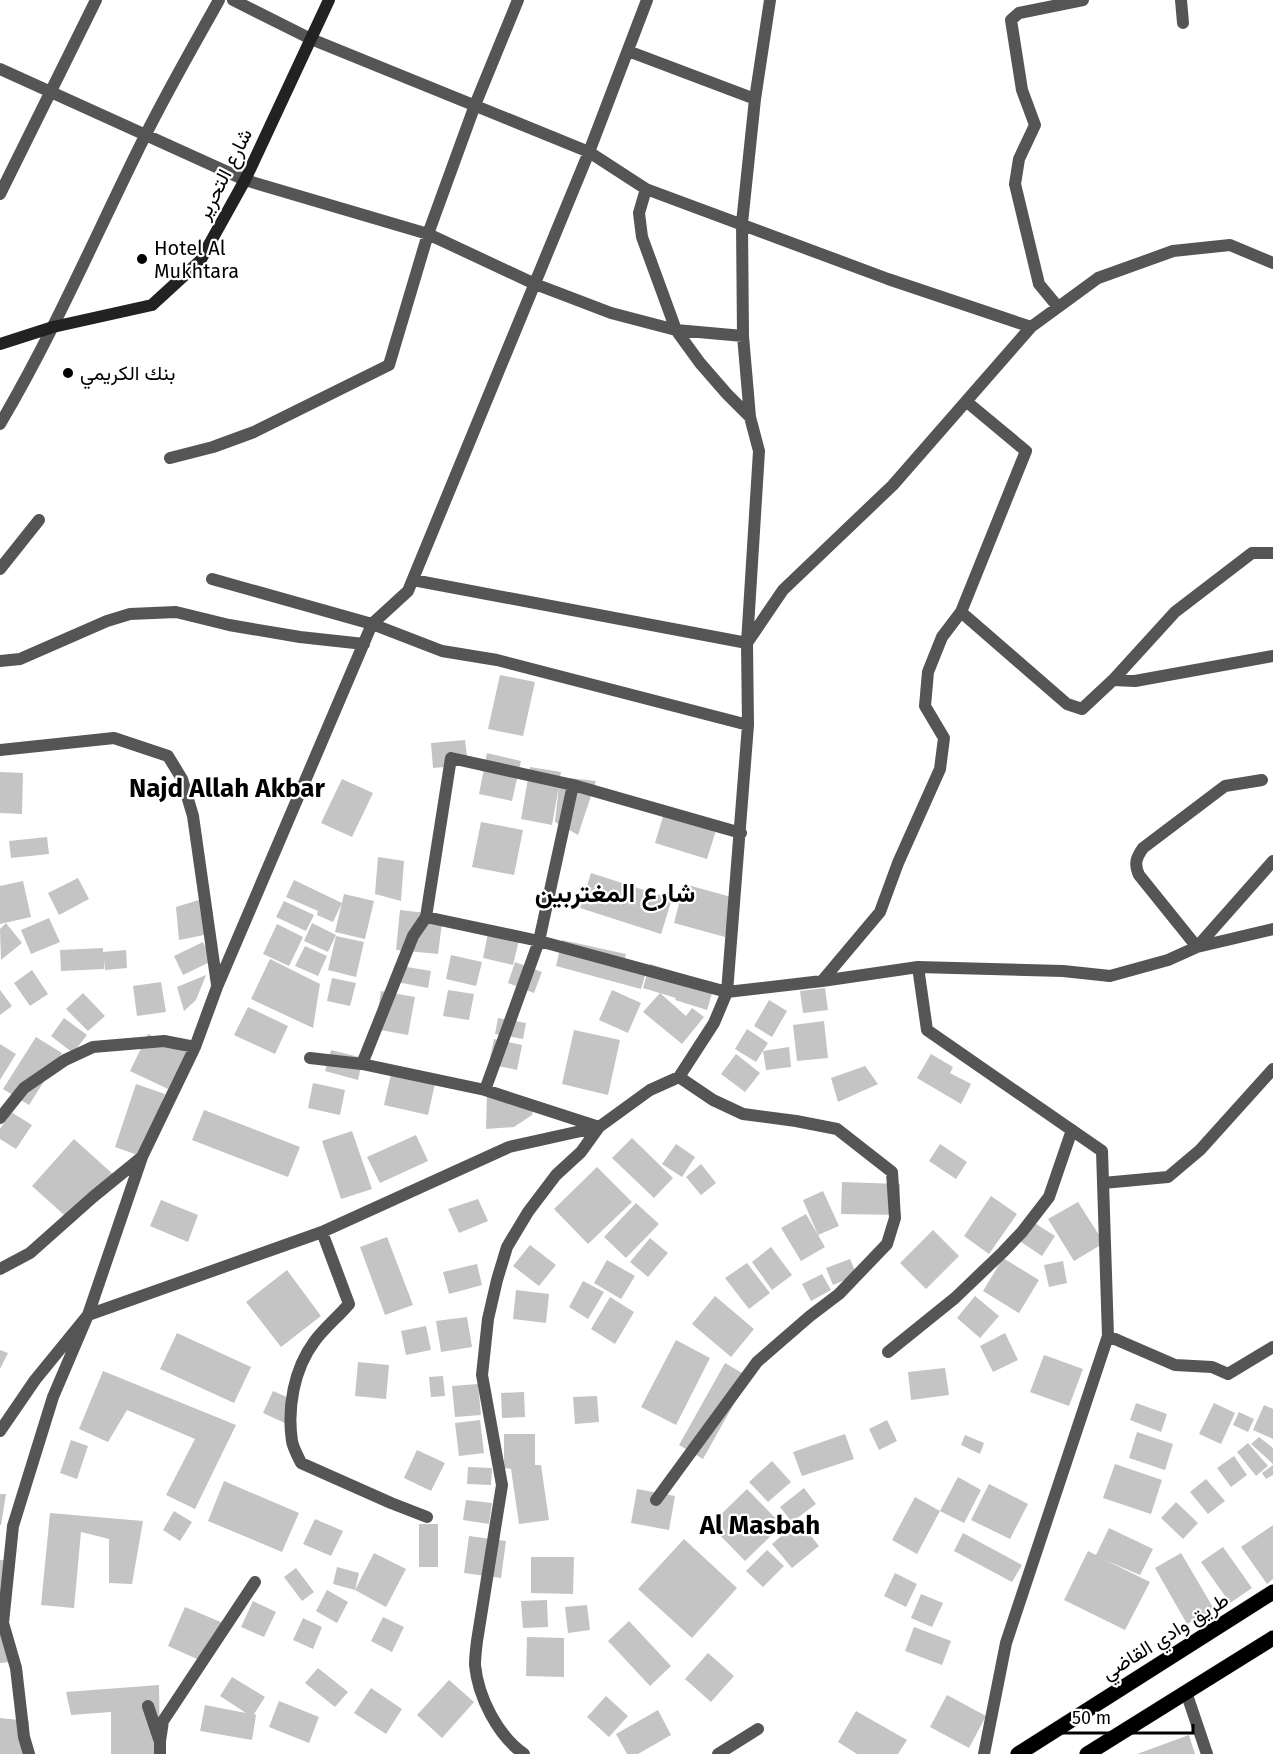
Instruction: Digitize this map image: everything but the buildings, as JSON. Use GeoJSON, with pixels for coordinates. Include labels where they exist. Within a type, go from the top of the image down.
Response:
{"type":"FeatureCollection","features":[{"type":"Feature","properties":{"kind":"main road","name":"شارع التحرير"},"geometry":{"type":"LineString","coordinates":[[0,344],[53,327],[152,305],[201,261],[245,180],[329,0]]}},
{"type":"Feature","properties":{"kind":"main road","name":"طريق وادي القاضي"},"geometry":{"type":"LineString","coordinates":[[1018,1754],[1273,1592]]}},
{"type":"Feature","properties":{"kind":"main road"},"geometry":{"type":"LineString","coordinates":[[1087,1754],[1273,1638]]}},
{"type":"Feature","properties":{"kind":"street"},"geometry":{"type":"LineString","coordinates":[[0,194],[96,0]]}},
{"type":"Feature","properties":{"kind":"street"},"geometry":{"type":"LineString","coordinates":[[0,424],[53,327],[146,135],[219,0]]}},
{"type":"Feature","properties":{"kind":"street"},"geometry":{"type":"LineString","coordinates":[[233,0],[311,39],[589,152],[646,189],[888,279],[1031,327]]}},
{"type":"Feature","properties":{"kind":"street"},"geometry":{"type":"LineString","coordinates":[[170,458],[213,447],[254,432],[389,365],[428,234],[475,105],[518,0]]}},
{"type":"Feature","properties":{"kind":"street"},"geometry":{"type":"LineString","coordinates":[[29,1754],[24,1737],[16,1668],[2,1623],[13,1526],[53,1397],[88,1315],[142,1156],[195,1047],[217,987],[372,624],[408,591],[589,152],[647,0]]}},
{"type":"Feature","properties":{"kind":"street"},"geometry":{"type":"LineString","coordinates":[[524,1754],[512,1745],[494,1719],[481,1690],[475,1665],[502,1485],[482,1375],[488,1319],[507,1248],[528,1212],[556,1175],[581,1152],[599,1128],[650,1090],[679,1077],[714,1023],[728,992],[748,725],[747,643],[759,451],[750,417],[743,336],[742,224],[755,99],[770,0]]}},
{"type":"Feature","properties":{"kind":"street"},"geometry":{"type":"LineString","coordinates":[[1058,307],[1040,284],[1015,184],[1019,159],[1035,125],[1022,90],[1011,20],[1019,13],[1083,0]]}},
{"type":"Feature","properties":{"kind":"street"},"geometry":{"type":"LineString","coordinates":[[1181,0],[1183,23]]}},
{"type":"Feature","properties":{"kind":"street"},"geometry":{"type":"LineString","coordinates":[[628,51],[755,99]]}},
{"type":"Feature","properties":{"kind":"street"},"geometry":{"type":"LineString","coordinates":[[0,69],[245,180],[428,234],[535,284],[611,313],[676,330],[743,336]]}},
{"type":"Feature","properties":{"kind":"street"},"geometry":{"type":"LineString","coordinates":[[646,189],[639,213],[642,237],[676,330],[700,363],[750,417]]}},
{"type":"Feature","properties":{"kind":"street"},"geometry":{"type":"LineString","coordinates":[[747,643],[783,590],[892,485],[1031,327],[1098,278],[1173,251],[1230,245],[1273,263]]}},
{"type":"Feature","properties":{"kind":"street"},"geometry":{"type":"LineString","coordinates":[[822,981],[880,912],[898,863],[940,769],[944,738],[925,706],[928,672],[942,638],[961,612],[1026,451],[967,402]]}},
{"type":"Feature","properties":{"kind":"street"},"geometry":{"type":"LineString","coordinates":[[0,569],[39,520]]}},
{"type":"Feature","properties":{"kind":"street"},"geometry":{"type":"LineString","coordinates":[[961,612],[1067,704],[1082,709],[1113,680],[1175,612],[1252,553],[1273,553]]}},
{"type":"Feature","properties":{"kind":"street"},"geometry":{"type":"LineString","coordinates":[[212,579],[372,624],[442,651],[497,660],[748,725]]}},
{"type":"Feature","properties":{"kind":"street"},"geometry":{"type":"LineString","coordinates":[[412,580],[747,643]]}},
{"type":"Feature","properties":{"kind":"street"},"geometry":{"type":"LineString","coordinates":[[0,661],[20,659],[106,621],[130,614],[176,612],[230,626],[364,644]]}},
{"type":"Feature","properties":{"kind":"street"},"geometry":{"type":"LineString","coordinates":[[1113,680],[1135,681],[1273,657]]}},
{"type":"Feature","properties":{"kind":"street"},"geometry":{"type":"LineString","coordinates":[[0,750],[114,738],[168,756],[182,779],[193,816],[217,987]]}},
{"type":"Feature","properties":{"kind":"street"},"geometry":{"type":"LineString","coordinates":[[362,1064],[412,936],[426,917],[451,758],[573,785],[741,833]]}},
{"type":"Feature","properties":{"kind":"street"},"geometry":{"type":"LineString","coordinates":[[1197,947],[1139,875],[1135,866],[1137,856],[1143,848],[1225,786],[1262,780]]}},
{"type":"Feature","properties":{"kind":"street"},"geometry":{"type":"LineString","coordinates":[[485,1090],[539,941],[573,785]]}},
{"type":"Feature","properties":{"kind":"street"},"geometry":{"type":"LineString","coordinates":[[1197,947],[1273,861]]}},
{"type":"Feature","properties":{"kind":"street"},"geometry":{"type":"LineString","coordinates":[[426,917],[539,941],[728,992],[918,967],[1063,971],[1110,976],[1168,960],[1197,947],[1273,929]]}},
{"type":"Feature","properties":{"kind":"street"},"geometry":{"type":"LineString","coordinates":[[918,967],[927,1030],[1102,1150],[1108,1336],[1006,1643],[984,1754]]}},
{"type":"Feature","properties":{"kind":"street"},"geometry":{"type":"LineString","coordinates":[[0,1118],[24,1088],[65,1060],[93,1047],[164,1041],[195,1047]]}},
{"type":"Feature","properties":{"kind":"street"},"geometry":{"type":"LineString","coordinates":[[310,1058],[362,1064],[485,1090],[599,1128]]}},
{"type":"Feature","properties":{"kind":"street"},"geometry":{"type":"LineString","coordinates":[[1103,1183],[1168,1177],[1200,1149],[1273,1069]]}},
{"type":"Feature","properties":{"kind":"street"},"geometry":{"type":"LineString","coordinates":[[656,1500],[757,1362],[810,1316],[840,1294],[887,1244],[895,1218],[892,1172],[837,1129],[742,1114],[713,1100],[679,1077]]}},
{"type":"Feature","properties":{"kind":"street"},"geometry":{"type":"LineString","coordinates":[[0,1431],[35,1380],[88,1315],[322,1232],[509,1147],[599,1128]]}},
{"type":"Feature","properties":{"kind":"street"},"geometry":{"type":"LineString","coordinates":[[888,1352],[955,1298],[1022,1232],[1048,1197],[1072,1130]]}},
{"type":"Feature","properties":{"kind":"street"},"geometry":{"type":"LineString","coordinates":[[0,1269],[30,1254],[142,1156]]}},
{"type":"Feature","properties":{"kind":"street"},"geometry":{"type":"LineString","coordinates":[[322,1232],[349,1304],[316,1339],[304,1357],[295,1381],[291,1418],[292,1444],[301,1463],[391,1503],[428,1516]]}},
{"type":"Feature","properties":{"kind":"street"},"geometry":{"type":"LineString","coordinates":[[1108,1336],[1175,1365],[1212,1367],[1228,1374],[1273,1347]]}},
{"type":"Feature","properties":{"kind":"street"},"geometry":{"type":"LineString","coordinates":[[160,1754],[163,1721],[255,1582]]}},
{"type":"Feature","properties":{"kind":"street"},"geometry":{"type":"LineString","coordinates":[[1186,1692],[1208,1754]]}},
{"type":"Feature","properties":{"kind":"street"},"geometry":{"type":"LineString","coordinates":[[148,1706],[160,1741]]}},
{"type":"Feature","properties":{"kind":"street"},"geometry":{"type":"LineString","coordinates":[[718,1754],[759,1730]]}},
{"type":"Feature","properties":{"kind":"place","name":"Hotel Al Mukhtara"},"geometry":{"type":"Point","coordinates":[142,259]}},
{"type":"Feature","properties":{"kind":"place","name":"بنك الكريمي"},"geometry":{"type":"Point","coordinates":[68,373]}},
{"type":"Feature","properties":{"kind":"district","name":"Najd Allah Akbar"},"geometry":{"type":"Point","coordinates":[227,788]}},
{"type":"Feature","properties":{"kind":"district","name":"شارع المغتربين"},"geometry":{"type":"Point","coordinates":[615,893]}},
{"type":"Feature","properties":{"kind":"district","name":"Al Masbah"},"geometry":{"type":"Point","coordinates":[760,1525]}}]}
